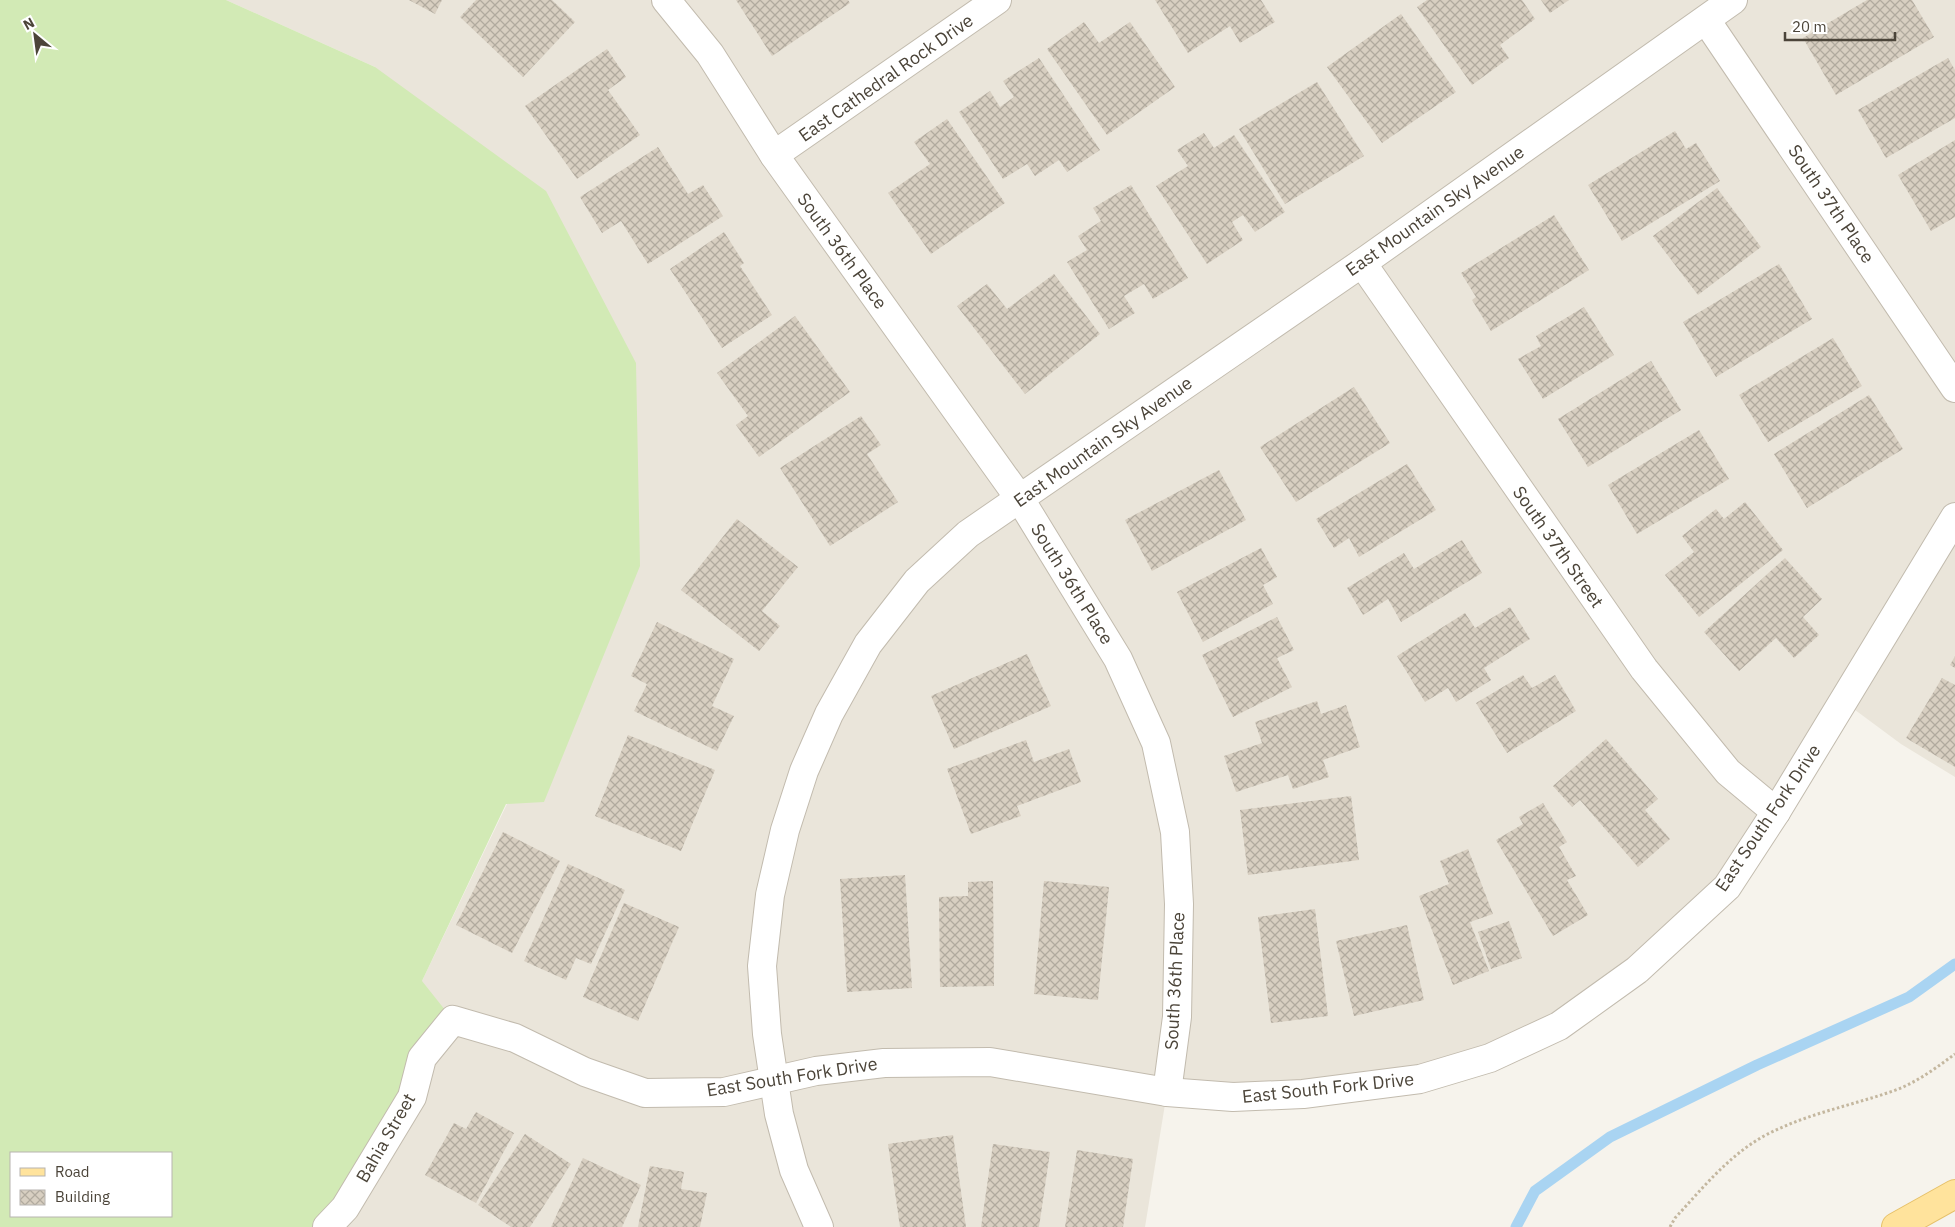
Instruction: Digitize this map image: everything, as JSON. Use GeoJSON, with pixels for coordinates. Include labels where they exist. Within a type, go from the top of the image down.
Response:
{"type":"FeatureCollection","features":[{"type":"Feature","properties":{"kind":"main road"},"geometry":{"type":"LineString","coordinates":[[1896,1227],[1955,1194]]}},
{"type":"Feature","properties":{"kind":"street","name":"South 36th Place"},"geometry":{"type":"LineString","coordinates":[[666,0],[710,54],[774,155],[1020,499],[1118,659],[1156,742],[1175,832],[1179,904],[1177,1017],[1167,1092]]}},
{"type":"Feature","properties":{"kind":"street","name":"East Cathedral Rock Drive"},"geometry":{"type":"LineString","coordinates":[[774,155],[997,0]]}},
{"type":"Feature","properties":{"kind":"street","name":"East Mountain Sky Avenue"},"geometry":{"type":"LineString","coordinates":[[819,1227],[794,1170],[779,1114],[767,1034],[762,966],[770,895],[785,830],[804,771],[829,714],[868,644],[917,581],[968,534],[1362,263],[1733,0]]}},
{"type":"Feature","properties":{"kind":"street","name":"South 37th Place"},"geometry":{"type":"LineString","coordinates":[[1706,20],[1955,388]]}},
{"type":"Feature","properties":{"kind":"street","name":"South 37th Street"},"geometry":{"type":"LineString","coordinates":[[1362,263],[1644,670],[1728,772],[1776,812]]}},
{"type":"Feature","properties":{"kind":"street","name":"East South Fork Drive"},"geometry":{"type":"LineString","coordinates":[[453,1020],[516,1038],[585,1072],[645,1093],[724,1092],[816,1071],[884,1063],[990,1062],[1167,1092],[1233,1097],[1303,1094],[1420,1079],[1490,1058],[1559,1026],[1637,970],[1727,887],[1776,812],[1955,517]]}},
{"type":"Feature","properties":{"kind":"street","name":"Bahia Street"},"geometry":{"type":"LineString","coordinates":[[327,1227],[345,1208],[412,1098],[422,1058],[453,1020]]}},
{"type":"Feature","properties":{"kind":"path"},"geometry":{"type":"LineString","coordinates":[[1670,1227],[1675,1218],[1720,1169],[1764,1136],[1823,1111],[1894,1091],[1923,1077],[1955,1054]]}},
{"type":"Feature","properties":{"kind":"shaded area"},"geometry":{"type":"Polygon","coordinates":[[[226,0],[1955,0],[1955,777],[1901,744],[1843,701],[1727,887],[1559,1026],[1420,1079],[1167,1092],[1145,1227],[327,1227],[422,981],[507,804],[375,67],[226,0]]]}},
{"type":"Feature","properties":{"kind":"green space"},"geometry":{"type":"Polygon","coordinates":[[[0,0],[226,0],[375,67],[546,191],[636,363],[640,566],[544,802],[506,804],[422,981],[453,1020],[327,1227],[0,1227],[0,0]]]}},
{"type":"Feature","properties":{"kind":"building"},"geometry":{"type":"Polygon","coordinates":[[[409,0],[442,0],[435,14],[409,0]]]}},
{"type":"Feature","properties":{"kind":"building"},"geometry":{"type":"Polygon","coordinates":[[[476,0],[552,0],[575,22],[523,77],[460,17],[476,0]]]}},
{"type":"Feature","properties":{"kind":"building"},"geometry":{"type":"Polygon","coordinates":[[[736,0],[848,0],[850,3],[772,56],[736,0]]]}},
{"type":"Feature","properties":{"kind":"building"},"geometry":{"type":"Polygon","coordinates":[[[1155,0],[1261,0],[1275,22],[1240,43],[1230,26],[1188,53],[1155,0]]]}},
{"type":"Feature","properties":{"kind":"building"},"geometry":{"type":"Polygon","coordinates":[[[1427,0],[1522,0],[1535,19],[1500,45],[1509,58],[1472,85],[1417,7],[1427,0]]]}},
{"type":"Feature","properties":{"kind":"building"},"geometry":{"type":"Polygon","coordinates":[[[1541,0],[1569,0],[1550,13],[1541,0]]]}},
{"type":"Feature","properties":{"kind":"building"},"geometry":{"type":"Polygon","coordinates":[[[1867,0],[1912,0],[1934,37],[1836,95],[1803,38],[1867,0]]]}},
{"type":"Feature","properties":{"kind":"building"},"geometry":{"type":"Polygon","coordinates":[[[1401,14],[1456,92],[1382,143],[1327,67],[1401,14]]]}},
{"type":"Feature","properties":{"kind":"building"},"geometry":{"type":"Polygon","coordinates":[[[1084,22],[1099,43],[1130,22],[1175,87],[1107,135],[1047,49],[1084,22]]]}},
{"type":"Feature","properties":{"kind":"building"},"geometry":{"type":"Polygon","coordinates":[[[607,49],[626,77],[608,90],[640,135],[577,179],[525,106],[607,49]]]}},
{"type":"Feature","properties":{"kind":"building"},"geometry":{"type":"Polygon","coordinates":[[[1039,58],[1100,150],[1067,172],[1059,160],[1035,176],[1027,164],[1003,179],[959,112],[990,91],[1000,107],[1014,97],[1003,81],[1039,58]]]}},
{"type":"Feature","properties":{"kind":"building"},"geometry":{"type":"Polygon","coordinates":[[[1948,58],[1955,70],[1955,118],[1886,158],[1858,110],[1948,58]]]}},
{"type":"Feature","properties":{"kind":"building"},"geometry":{"type":"Polygon","coordinates":[[[1317,82],[1364,156],[1285,204],[1239,129],[1317,82]]]}},
{"type":"Feature","properties":{"kind":"building"},"geometry":{"type":"Polygon","coordinates":[[[947,119],[1005,203],[931,254],[888,193],[930,164],[914,142],[947,119]]]}},
{"type":"Feature","properties":{"kind":"building"},"geometry":{"type":"Polygon","coordinates":[[[1675,131],[1686,149],[1696,143],[1720,181],[1622,241],[1588,185],[1675,131]]]}},
{"type":"Feature","properties":{"kind":"building"},"geometry":{"type":"Polygon","coordinates":[[[1204,133],[1214,148],[1234,135],[1285,212],[1255,232],[1243,215],[1232,222],[1243,240],[1207,264],[1156,186],[1188,166],[1177,150],[1204,133]]]}},
{"type":"Feature","properties":{"kind":"building"},"geometry":{"type":"Polygon","coordinates":[[[1955,140],[1955,217],[1931,231],[1898,175],[1955,140]]]}},
{"type":"Feature","properties":{"kind":"building"},"geometry":{"type":"Polygon","coordinates":[[[658,147],[688,194],[703,185],[723,216],[648,264],[621,221],[602,233],[580,197],[658,147]]]}},
{"type":"Feature","properties":{"kind":"building"},"geometry":{"type":"Polygon","coordinates":[[[1131,185],[1188,278],[1153,299],[1144,284],[1124,296],[1135,313],[1109,329],[1067,262],[1087,250],[1078,236],[1101,221],[1093,208],[1131,185]]]}},
{"type":"Feature","properties":{"kind":"building"},"geometry":{"type":"Polygon","coordinates":[[[1717,188],[1761,247],[1698,295],[1653,236],[1717,188]]]}},
{"type":"Feature","properties":{"kind":"building"},"geometry":{"type":"Polygon","coordinates":[[[1554,215],[1589,270],[1491,331],[1472,300],[1476,297],[1461,273],[1554,215]]]}},
{"type":"Feature","properties":{"kind":"building"},"geometry":{"type":"Polygon","coordinates":[[[724,232],[744,263],[740,266],[772,315],[722,348],[670,269],[724,232]]]}},
{"type":"Feature","properties":{"kind":"building"},"geometry":{"type":"Polygon","coordinates":[[[1779,264],[1812,319],[1716,377],[1683,322],[1779,264]]]}},
{"type":"Feature","properties":{"kind":"building"},"geometry":{"type":"Polygon","coordinates":[[[1054,274],[1100,334],[1025,394],[957,306],[987,284],[1007,309],[1054,274]]]}},
{"type":"Feature","properties":{"kind":"building"},"geometry":{"type":"Polygon","coordinates":[[[1584,307],[1614,355],[1543,399],[1518,359],[1541,346],[1536,336],[1584,307]]]}},
{"type":"Feature","properties":{"kind":"building"},"geometry":{"type":"Polygon","coordinates":[[[795,316],[850,392],[759,457],[736,425],[748,416],[717,373],[795,316]]]}},
{"type":"Feature","properties":{"kind":"building"},"geometry":{"type":"Polygon","coordinates":[[[1833,338],[1862,386],[1768,442],[1739,395],[1833,338]]]}},
{"type":"Feature","properties":{"kind":"building"},"geometry":{"type":"Polygon","coordinates":[[[1651,361],[1681,410],[1588,467],[1558,419],[1651,361]]]}},
{"type":"Feature","properties":{"kind":"building"},"geometry":{"type":"Polygon","coordinates":[[[1354,387],[1390,443],[1296,502],[1260,447],[1354,387]]]}},
{"type":"Feature","properties":{"kind":"building"},"geometry":{"type":"Polygon","coordinates":[[[1869,395],[1903,449],[1807,508],[1774,454],[1869,395]]]}},
{"type":"Feature","properties":{"kind":"building"},"geometry":{"type":"Polygon","coordinates":[[[861,416],[881,445],[867,454],[898,502],[830,546],[780,468],[861,416]]]}},
{"type":"Feature","properties":{"kind":"building"},"geometry":{"type":"Polygon","coordinates":[[[1699,430],[1729,479],[1637,534],[1608,485],[1699,430]]]}},
{"type":"Feature","properties":{"kind":"building"},"geometry":{"type":"Polygon","coordinates":[[[1407,464],[1436,510],[1359,557],[1349,538],[1334,548],[1316,519],[1407,464]]]}},
{"type":"Feature","properties":{"kind":"building"},"geometry":{"type":"Polygon","coordinates":[[[1219,470],[1246,520],[1152,571],[1125,520],[1219,470]]]}},
{"type":"Feature","properties":{"kind":"building"},"geometry":{"type":"Polygon","coordinates":[[[1745,502],[1783,550],[1699,617],[1665,575],[1694,552],[1682,536],[1716,509],[1724,519],[1745,502]]]}},
{"type":"Feature","properties":{"kind":"building"},"geometry":{"type":"Polygon","coordinates":[[[737,519],[798,567],[762,611],[780,626],[759,651],[681,590],[737,519]]]}},
{"type":"Feature","properties":{"kind":"building"},"geometry":{"type":"Polygon","coordinates":[[[1462,540],[1482,573],[1401,622],[1388,599],[1363,615],[1347,588],[1404,553],[1414,569],[1462,540]]]}},
{"type":"Feature","properties":{"kind":"building"},"geometry":{"type":"Polygon","coordinates":[[[1261,548],[1277,577],[1263,585],[1273,604],[1203,642],[1177,592],[1261,548]]]}},
{"type":"Feature","properties":{"kind":"building"},"geometry":{"type":"Polygon","coordinates":[[[1785,558],[1822,599],[1803,617],[1819,635],[1794,658],[1776,638],[1739,671],[1704,632],[1785,558]]]}},
{"type":"Feature","properties":{"kind":"building"},"geometry":{"type":"Polygon","coordinates":[[[1510,607],[1530,639],[1484,668],[1491,680],[1456,702],[1448,688],[1425,702],[1397,656],[1465,613],[1475,628],[1510,607]]]}},
{"type":"Feature","properties":{"kind":"building"},"geometry":{"type":"Polygon","coordinates":[[[1277,617],[1294,650],[1277,658],[1292,687],[1233,717],[1202,655],[1277,617]]]}},
{"type":"Feature","properties":{"kind":"building"},"geometry":{"type":"Polygon","coordinates":[[[657,622],[734,659],[712,706],[734,716],[717,751],[634,711],[647,684],[631,676],[657,622]]]}},
{"type":"Feature","properties":{"kind":"building"},"geometry":{"type":"Polygon","coordinates":[[[1027,654],[1051,706],[954,749],[931,696],[1027,654]]]}},
{"type":"Feature","properties":{"kind":"building"},"geometry":{"type":"Polygon","coordinates":[[[1955,656],[1955,668],[1950,665],[1955,656]]]}},
{"type":"Feature","properties":{"kind":"building"},"geometry":{"type":"Polygon","coordinates":[[[1523,675],[1532,688],[1555,675],[1576,711],[1507,753],[1476,703],[1523,675]]]}},
{"type":"Feature","properties":{"kind":"building"},"geometry":{"type":"Polygon","coordinates":[[[1942,678],[1955,685],[1955,767],[1906,738],[1942,678]]]}},
{"type":"Feature","properties":{"kind":"building"},"geometry":{"type":"Polygon","coordinates":[[[1317,701],[1321,714],[1346,705],[1360,747],[1323,760],[1329,777],[1293,789],[1288,775],[1236,792],[1224,756],[1262,743],[1255,722],[1317,701]]]}},
{"type":"Feature","properties":{"kind":"building"},"geometry":{"type":"Polygon","coordinates":[[[628,735],[715,770],[681,851],[595,816],[628,735]]]}},
{"type":"Feature","properties":{"kind":"building"},"geometry":{"type":"Polygon","coordinates":[[[1606,739],[1658,799],[1645,810],[1670,839],[1638,867],[1580,800],[1572,807],[1553,786],[1606,739]]]}},
{"type":"Feature","properties":{"kind":"building"},"geometry":{"type":"Polygon","coordinates":[[[1026,740],[1034,762],[1069,749],[1081,782],[1017,806],[1021,816],[971,834],[947,769],[1026,740]]]}},
{"type":"Feature","properties":{"kind":"building"},"geometry":{"type":"Polygon","coordinates":[[[1351,796],[1359,860],[1248,875],[1240,810],[1351,796]]]}},
{"type":"Feature","properties":{"kind":"building"},"geometry":{"type":"Polygon","coordinates":[[[1543,803],[1567,842],[1559,847],[1576,876],[1567,880],[1588,915],[1553,936],[1496,840],[1523,824],[1519,817],[1543,803]]]}},
{"type":"Feature","properties":{"kind":"building"},"geometry":{"type":"Polygon","coordinates":[[[503,832],[560,861],[512,953],[456,925],[503,832]]]}},
{"type":"Feature","properties":{"kind":"building"},"geometry":{"type":"Polygon","coordinates":[[[1468,849],[1493,914],[1470,922],[1489,971],[1453,985],[1419,896],[1449,884],[1440,861],[1468,849]]]}},
{"type":"Feature","properties":{"kind":"building"},"geometry":{"type":"Polygon","coordinates":[[[568,864],[625,890],[591,964],[576,958],[566,980],[524,961],[568,864]]]}},
{"type":"Feature","properties":{"kind":"building"},"geometry":{"type":"Polygon","coordinates":[[[905,875],[912,988],[847,992],[840,879],[905,875]]]}},
{"type":"Feature","properties":{"kind":"building"},"geometry":{"type":"Polygon","coordinates":[[[993,881],[994,986],[940,987],[939,897],[968,896],[968,882],[993,881]]]}},
{"type":"Feature","properties":{"kind":"building"},"geometry":{"type":"Polygon","coordinates":[[[1044,881],[1109,887],[1098,1000],[1034,994],[1044,881]]]}},
{"type":"Feature","properties":{"kind":"building"},"geometry":{"type":"Polygon","coordinates":[[[624,903],[679,927],[638,1021],[583,997],[624,903]]]}},
{"type":"Feature","properties":{"kind":"building"},"geometry":{"type":"Polygon","coordinates":[[[1315,909],[1328,1016],[1271,1023],[1258,917],[1315,909]]]}},
{"type":"Feature","properties":{"kind":"building"},"geometry":{"type":"Polygon","coordinates":[[[1509,921],[1522,958],[1491,969],[1478,932],[1509,921]]]}},
{"type":"Feature","properties":{"kind":"building"},"geometry":{"type":"Polygon","coordinates":[[[1407,925],[1424,1000],[1354,1016],[1336,941],[1407,925]]]}},
{"type":"Feature","properties":{"kind":"building"},"geometry":{"type":"Polygon","coordinates":[[[476,1112],[514,1133],[476,1203],[425,1175],[454,1123],[466,1129],[476,1112]]]}},
{"type":"Feature","properties":{"kind":"building"},"geometry":{"type":"Polygon","coordinates":[[[525,1134],[571,1164],[530,1227],[511,1227],[478,1205],[525,1134]]]}},
{"type":"Feature","properties":{"kind":"building"},"geometry":{"type":"Polygon","coordinates":[[[953,1135],[966,1227],[900,1227],[888,1144],[953,1135]]]}},
{"type":"Feature","properties":{"kind":"building"},"geometry":{"type":"Polygon","coordinates":[[[993,1144],[1050,1152],[1039,1227],[981,1227],[993,1144]]]}},
{"type":"Feature","properties":{"kind":"building"},"geometry":{"type":"Polygon","coordinates":[[[1077,1150],[1133,1159],[1123,1227],[1065,1227],[1077,1150]]]}},
{"type":"Feature","properties":{"kind":"building"},"geometry":{"type":"Polygon","coordinates":[[[583,1158],[641,1185],[622,1227],[551,1227],[583,1158]]]}},
{"type":"Feature","properties":{"kind":"building"},"geometry":{"type":"Polygon","coordinates":[[[650,1166],[684,1172],[681,1189],[707,1193],[700,1227],[638,1227],[650,1166]]]}},
{"type":"Feature","properties":{"kind":"waterway"},"geometry":{"type":"LineString","coordinates":[[1516,1227],[1535,1191],[1610,1137],[1757,1065],[1909,997],[1955,964]]}}]}
